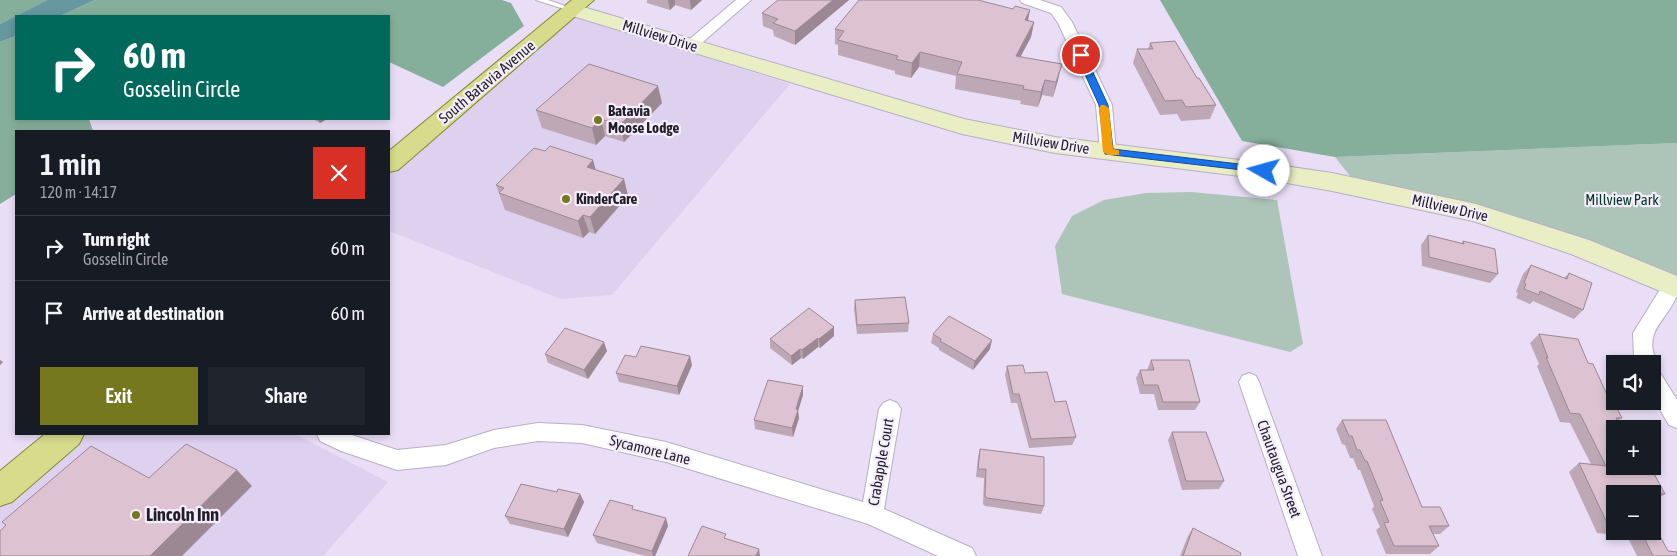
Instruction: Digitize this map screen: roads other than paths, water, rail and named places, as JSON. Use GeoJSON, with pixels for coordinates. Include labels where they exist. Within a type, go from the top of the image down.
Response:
{"type":"FeatureCollection","features":[{"type":"Feature","properties":{"kind":"main road","name":"South Batavia Avenue"},"geometry":{"type":"LineString","coordinates":[[390,163],[579,5]]}},
{"type":"Feature","properties":{"kind":"main road"},"geometry":{"type":"LineString","coordinates":[[0,491],[67,435]]}},
{"type":"Feature","properties":{"kind":"street"},"geometry":{"type":"LineString","coordinates":[[690,46],[744,0]]}},
{"type":"Feature","properties":{"kind":"street"},"geometry":{"type":"LineString","coordinates":[[1027,0],[1056,10],[1065,22],[1104,105],[1108,152]]}},
{"type":"Feature","properties":{"kind":"street","name":"Millview Drive"},"geometry":{"type":"LineString","coordinates":[[579,5],[690,46],[962,126],[1056,145],[1264,171],[1444,206],[1519,226],[1572,244],[1675,286]]}},
{"type":"Feature","properties":{"kind":"street"},"geometry":{"type":"LineString","coordinates":[[1644,355],[1643,333],[1675,286]]}},
{"type":"Feature","properties":{"kind":"street","name":"Chautaugua Street"},"geometry":{"type":"LineString","coordinates":[[1249,382],[1310,556]]}},
{"type":"Feature","properties":{"kind":"street"},"geometry":{"type":"LineString","coordinates":[[1661,392],[1677,419]]}},
{"type":"Feature","properties":{"kind":"street","name":"Crabapple Court"},"geometry":{"type":"LineString","coordinates":[[872,514],[890,409]]}},
{"type":"Feature","properties":{"kind":"street","name":"Sycamore Lane"},"geometry":{"type":"LineString","coordinates":[[330,435],[349,444],[397,460],[446,455],[494,439],[538,432],[582,434],[666,452],[872,514],[964,556]]}},
{"type":"Feature","properties":{"kind":"lane"},"geometry":{"type":"LineString","coordinates":[[540,0],[579,5]]}},
{"type":"Feature","properties":{"kind":"place","name":"Batavia Moose Lodge"},"geometry":{"type":"Point","coordinates":[598,120]}},
{"type":"Feature","properties":{"kind":"place","name":"KinderCare"},"geometry":{"type":"Point","coordinates":[566,199]}},
{"type":"Feature","properties":{"kind":"place","name":"Lincoln Inn"},"geometry":{"type":"Point","coordinates":[136,515]}},
{"type":"Feature","properties":{"kind":"park label","name":"Millview Park"},"geometry":{"type":"Point","coordinates":[1622,200]}}]}
